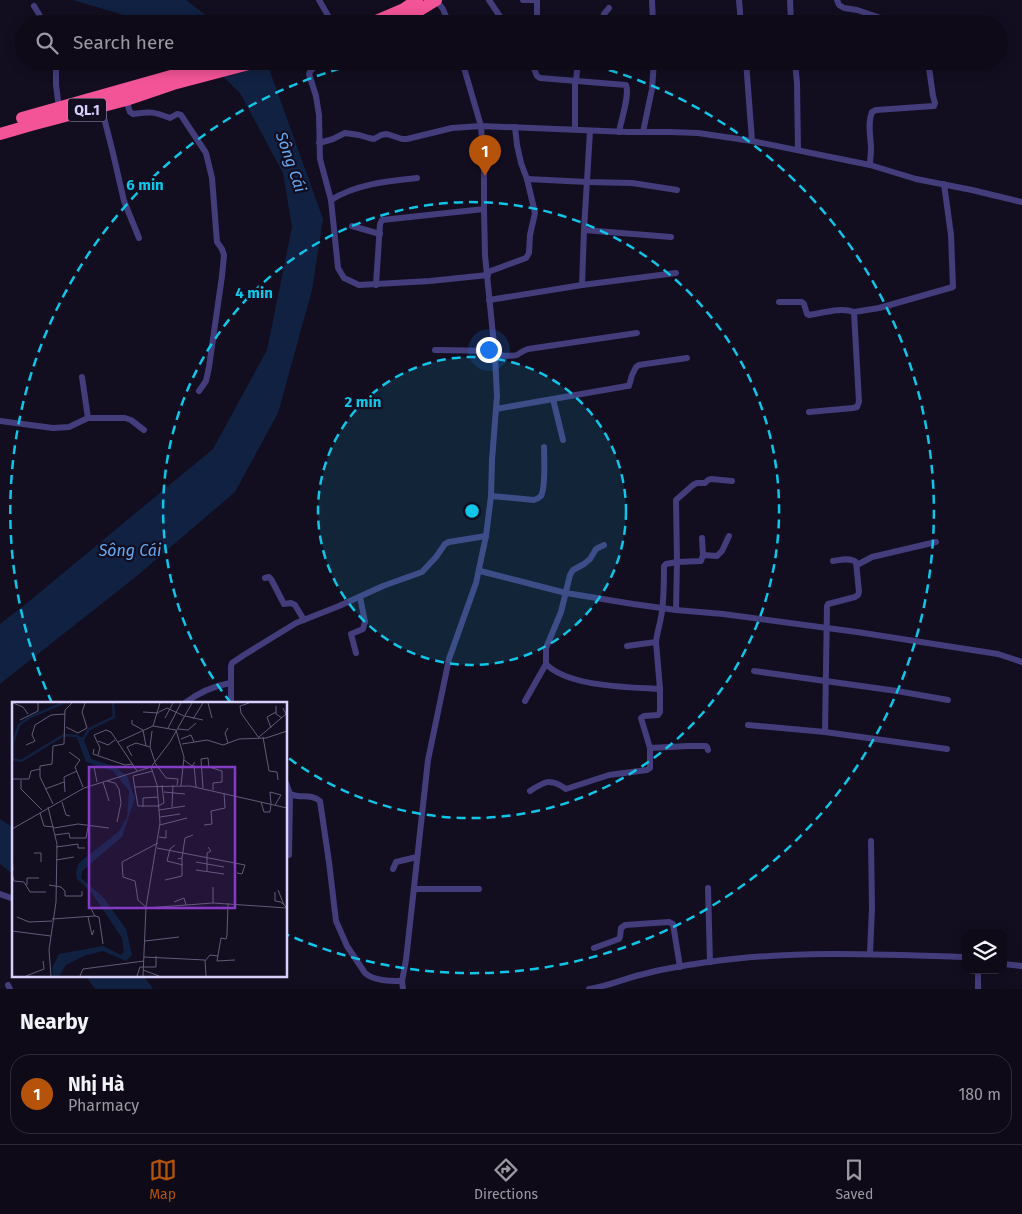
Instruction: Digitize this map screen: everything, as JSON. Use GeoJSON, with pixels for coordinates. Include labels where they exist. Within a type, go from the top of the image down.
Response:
{"type":"FeatureCollection","features":[{"type":"Feature","properties":{"kind":"highway"},"geometry":{"type":"LineString","coordinates":[[390,15],[404,9],[417,0]]}},
{"type":"Feature","properties":{"kind":"highway"},"geometry":{"type":"LineString","coordinates":[[411,15],[436,0]]}},
{"type":"Feature","properties":{"kind":"highway","name":"QL.1"},"geometry":{"type":"LineString","coordinates":[[0,134],[126,100],[199,70]]}},
{"type":"Feature","properties":{"kind":"highway","name":"QL.1"},"geometry":{"type":"LineString","coordinates":[[0,126],[111,94],[218,70]]}},
{"type":"Feature","properties":{"kind":"street"},"geometry":{"type":"LineString","coordinates":[[319,0],[328,15]]}},
{"type":"Feature","properties":{"kind":"street"},"geometry":{"type":"LineString","coordinates":[[436,0],[445,15]]}},
{"type":"Feature","properties":{"kind":"street"},"geometry":{"type":"LineString","coordinates":[[491,0],[500,15]]}},
{"type":"Feature","properties":{"kind":"street"},"geometry":{"type":"LineString","coordinates":[[523,0],[536,0],[537,15]]}},
{"type":"Feature","properties":{"kind":"street"},"geometry":{"type":"LineString","coordinates":[[652,0],[653,15]]}},
{"type":"Feature","properties":{"kind":"street"},"geometry":{"type":"LineString","coordinates":[[739,0],[740,15]]}},
{"type":"Feature","properties":{"kind":"street"},"geometry":{"type":"LineString","coordinates":[[790,0],[791,15]]}},
{"type":"Feature","properties":{"kind":"street"},"geometry":{"type":"LineString","coordinates":[[837,0],[839,5],[844,8],[873,15]]}},
{"type":"Feature","properties":{"kind":"street"},"geometry":{"type":"LineString","coordinates":[[34,6],[40,15]]}},
{"type":"Feature","properties":{"kind":"street"},"geometry":{"type":"LineString","coordinates":[[604,15],[609,8]]}},
{"type":"Feature","properties":{"kind":"street"},"geometry":{"type":"LineString","coordinates":[[56,70],[59,108]]}},
{"type":"Feature","properties":{"kind":"street"},"geometry":{"type":"LineString","coordinates":[[311,70],[309,74],[316,96],[319,115],[320,159],[332,200],[338,268],[344,278],[359,286],[488,274],[526,258],[529,254],[530,236],[535,213],[527,179],[520,164],[515,127]]}},
{"type":"Feature","properties":{"kind":"street"},"geometry":{"type":"LineString","coordinates":[[403,989],[402,981],[406,960],[428,760],[449,659],[480,571],[491,496],[497,396],[486,255],[484,172],[481,126],[465,70]]}},
{"type":"Feature","properties":{"kind":"street"},"geometry":{"type":"LineString","coordinates":[[535,70],[540,78],[626,85],[627,91],[619,132]]}},
{"type":"Feature","properties":{"kind":"street"},"geometry":{"type":"LineString","coordinates":[[575,129],[577,70]]}},
{"type":"Feature","properties":{"kind":"street"},"geometry":{"type":"LineString","coordinates":[[643,132],[652,89],[653,70]]}},
{"type":"Feature","properties":{"kind":"street"},"geometry":{"type":"LineString","coordinates":[[747,70],[752,141]]}},
{"type":"Feature","properties":{"kind":"street"},"geometry":{"type":"LineString","coordinates":[[796,70],[798,150]]}},
{"type":"Feature","properties":{"kind":"street"},"geometry":{"type":"LineString","coordinates":[[870,165],[869,126],[872,112],[876,110],[934,106],[936,103],[933,96],[929,70]]}},
{"type":"Feature","properties":{"kind":"street"},"geometry":{"type":"LineString","coordinates":[[126,100],[130,112],[133,114],[144,112],[160,113],[170,118],[177,114],[181,115],[208,156],[212,178],[217,242],[224,255],[209,367],[206,380],[199,391]]}},
{"type":"Feature","properties":{"kind":"street"},"geometry":{"type":"LineString","coordinates":[[101,106],[124,201],[139,238]]}},
{"type":"Feature","properties":{"kind":"street"},"geometry":{"type":"LineString","coordinates":[[319,143],[345,133],[374,139],[387,134],[407,139],[452,128],[481,126],[619,132],[698,133],[752,141],[870,165],[916,179],[1022,202]]}},
{"type":"Feature","properties":{"kind":"street"},"geometry":{"type":"LineString","coordinates":[[582,285],[590,131]]}},
{"type":"Feature","properties":{"kind":"street"},"geometry":{"type":"LineString","coordinates":[[332,200],[371,184],[416,178]]}},
{"type":"Feature","properties":{"kind":"street"},"geometry":{"type":"LineString","coordinates":[[527,179],[632,182],[677,190]]}},
{"type":"Feature","properties":{"kind":"street"},"geometry":{"type":"LineString","coordinates":[[779,302],[802,302],[809,315],[850,310],[854,312],[879,308],[953,287],[951,235],[944,184]]}},
{"type":"Feature","properties":{"kind":"street"},"geometry":{"type":"LineString","coordinates":[[376,285],[380,224],[382,220],[484,209]]}},
{"type":"Feature","properties":{"kind":"street"},"geometry":{"type":"LineString","coordinates":[[352,226],[380,234]]}},
{"type":"Feature","properties":{"kind":"street"},"geometry":{"type":"LineString","coordinates":[[584,230],[671,236]]}},
{"type":"Feature","properties":{"kind":"street"},"geometry":{"type":"LineString","coordinates":[[489,300],[582,285],[676,273]]}},
{"type":"Feature","properties":{"kind":"street"},"geometry":{"type":"LineString","coordinates":[[808,412],[857,407],[859,402],[854,312]]}},
{"type":"Feature","properties":{"kind":"street"},"geometry":{"type":"LineString","coordinates":[[436,350],[514,355],[528,349],[637,333]]}},
{"type":"Feature","properties":{"kind":"street"},"geometry":{"type":"LineString","coordinates":[[496,409],[629,386],[634,371],[639,365],[687,358]]}},
{"type":"Feature","properties":{"kind":"street"},"geometry":{"type":"LineString","coordinates":[[82,376],[88,418]]}},
{"type":"Feature","properties":{"kind":"street"},"geometry":{"type":"LineString","coordinates":[[553,399],[563,440]]}},
{"type":"Feature","properties":{"kind":"street"},"geometry":{"type":"LineString","coordinates":[[0,422],[53,428],[69,427],[88,418],[125,418],[131,420],[144,430]]}},
{"type":"Feature","properties":{"kind":"street"},"geometry":{"type":"LineString","coordinates":[[491,496],[534,500],[539,498],[543,484],[544,447]]}},
{"type":"Feature","properties":{"kind":"street"},"geometry":{"type":"LineString","coordinates":[[676,610],[676,500],[691,486],[705,483],[708,480],[732,481]]}},
{"type":"Feature","properties":{"kind":"street"},"geometry":{"type":"LineString","coordinates":[[231,702],[231,666],[232,663],[244,654],[296,623],[383,586],[422,572],[445,544],[449,542],[486,536]]}},
{"type":"Feature","properties":{"kind":"street"},"geometry":{"type":"LineString","coordinates":[[703,555],[717,556],[722,551],[729,536]]}},
{"type":"Feature","properties":{"kind":"street"},"geometry":{"type":"LineString","coordinates":[[530,791],[543,782],[557,782],[566,789],[609,775],[650,768],[650,748],[641,718],[659,714],[660,689],[656,635],[660,628],[663,609],[664,566],[677,562],[701,561],[703,555],[702,538]]}},
{"type":"Feature","properties":{"kind":"street"},"geometry":{"type":"LineString","coordinates":[[856,565],[872,556],[936,542]]}},
{"type":"Feature","properties":{"kind":"street"},"geometry":{"type":"LineString","coordinates":[[525,701],[546,664],[546,648],[561,612],[570,575],[584,564],[596,550],[604,545]]}},
{"type":"Feature","properties":{"kind":"street"},"geometry":{"type":"LineString","coordinates":[[825,732],[827,606],[828,604],[855,597],[859,592],[856,565],[853,560],[833,561]]}},
{"type":"Feature","properties":{"kind":"street"},"geometry":{"type":"LineString","coordinates":[[480,571],[566,593],[663,609],[723,614],[827,628],[998,654],[1022,662]]}},
{"type":"Feature","properties":{"kind":"street"},"geometry":{"type":"LineString","coordinates":[[265,578],[269,577],[271,579],[284,604],[295,604],[304,620]]}},
{"type":"Feature","properties":{"kind":"street"},"geometry":{"type":"LineString","coordinates":[[356,653],[352,634],[363,630],[365,622],[360,596]]}},
{"type":"Feature","properties":{"kind":"street"},"geometry":{"type":"LineString","coordinates":[[627,646],[656,642]]}},
{"type":"Feature","properties":{"kind":"street"},"geometry":{"type":"LineString","coordinates":[[546,664],[563,676],[611,686],[660,689]]}},
{"type":"Feature","properties":{"kind":"street"},"geometry":{"type":"LineString","coordinates":[[754,671],[948,700]]}},
{"type":"Feature","properties":{"kind":"street"},"geometry":{"type":"LineString","coordinates":[[186,702],[214,687],[230,683]]}},
{"type":"Feature","properties":{"kind":"street"},"geometry":{"type":"LineString","coordinates":[[748,725],[825,732],[947,749]]}},
{"type":"Feature","properties":{"kind":"street"},"geometry":{"type":"LineString","coordinates":[[650,748],[706,746],[708,750]]}},
{"type":"Feature","properties":{"kind":"street"},"geometry":{"type":"LineString","coordinates":[[288,788],[290,794],[289,855]]}},
{"type":"Feature","properties":{"kind":"street"},"geometry":{"type":"LineString","coordinates":[[290,794],[294,796],[312,796],[320,801],[336,921],[347,946],[368,976],[402,981]]}},
{"type":"Feature","properties":{"kind":"street"},"geometry":{"type":"LineString","coordinates":[[870,953],[872,908],[871,841]]}},
{"type":"Feature","properties":{"kind":"street"},"geometry":{"type":"LineString","coordinates":[[393,869],[397,862],[418,857]]}},
{"type":"Feature","properties":{"kind":"street"},"geometry":{"type":"LineString","coordinates":[[708,888],[710,962]]}},
{"type":"Feature","properties":{"kind":"street"},"geometry":{"type":"LineString","coordinates":[[414,890],[479,889]]}},
{"type":"Feature","properties":{"kind":"street"},"geometry":{"type":"LineString","coordinates":[[0,894],[12,898]]}},
{"type":"Feature","properties":{"kind":"street"},"geometry":{"type":"LineString","coordinates":[[594,948],[619,939],[621,928],[625,926],[669,922],[673,924],[680,967]]}},
{"type":"Feature","properties":{"kind":"street"},"geometry":{"type":"LineString","coordinates":[[589,989],[603,987],[647,973],[710,962],[770,956],[870,953],[962,957]]}},
{"type":"Feature","properties":{"kind":"street"},"geometry":{"type":"LineString","coordinates":[[1007,964],[1022,966]]}},
{"type":"Feature","properties":{"kind":"street"},"geometry":{"type":"LineString","coordinates":[[978,974],[978,989]]}},
{"type":"Feature","properties":{"kind":"water"},"geometry":{"type":"Polygon","coordinates":[[[73,0],[186,0],[205,15],[124,15],[73,0]]]}},
{"type":"Feature","properties":{"kind":"water","name":"Sông Cái"},"geometry":{"type":"Polygon","coordinates":[[[216,70],[270,70],[323,219],[312,290],[278,413],[235,492],[138,575],[0,684],[0,624],[213,449],[267,350],[292,227],[283,173],[240,93],[216,70]]]}},
{"type":"Feature","properties":{"kind":"water"},"geometry":{"type":"Polygon","coordinates":[[[0,819],[12,827],[12,873],[0,864],[0,819]]]}},
{"type":"Feature","properties":{"kind":"water"},"geometry":{"type":"Polygon","coordinates":[[[86,976],[144,976],[153,989],[95,989],[86,976]]]}},
{"type":"Feature","properties":{"kind":"place","name":"Nhị Hà"},"geometry":{"type":"Point","coordinates":[485,176]}}]}
